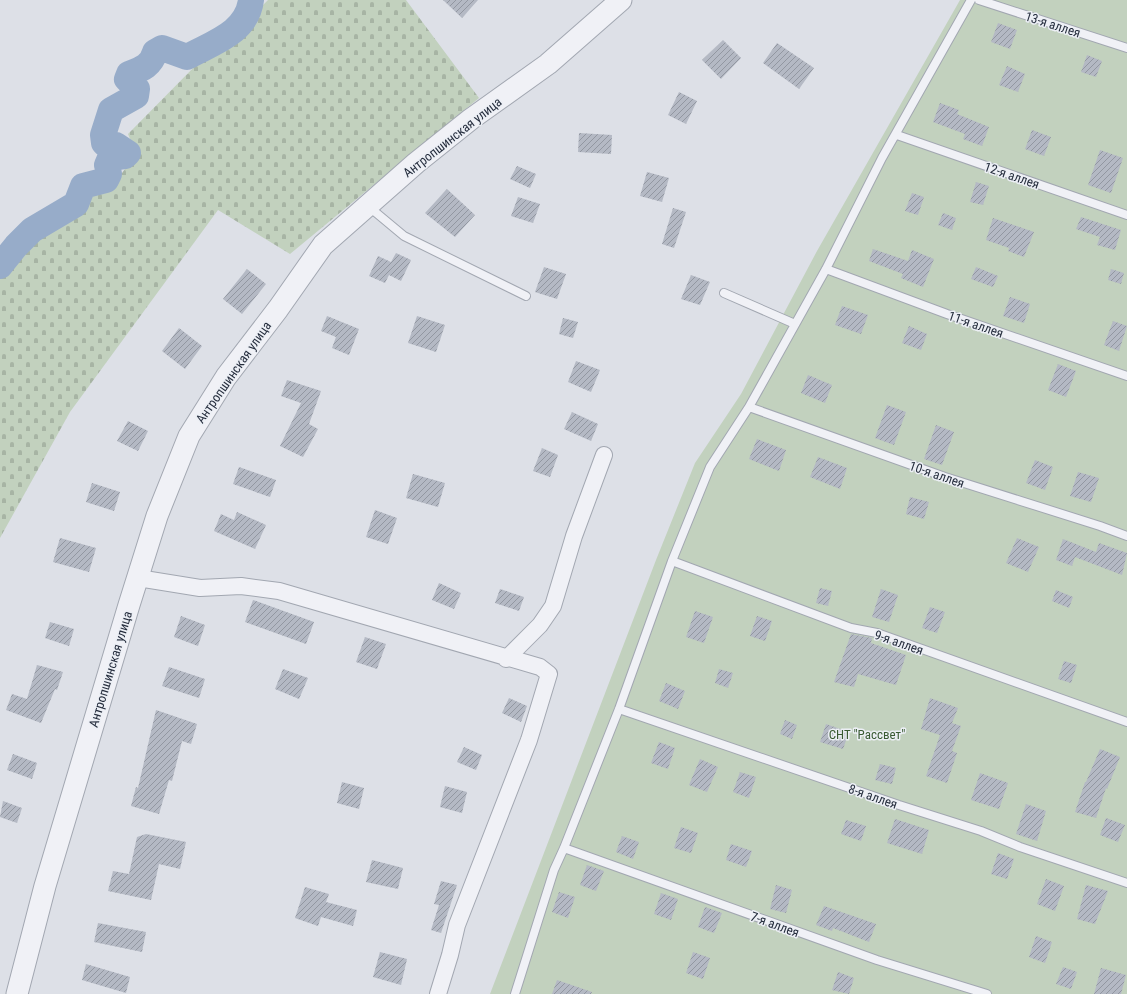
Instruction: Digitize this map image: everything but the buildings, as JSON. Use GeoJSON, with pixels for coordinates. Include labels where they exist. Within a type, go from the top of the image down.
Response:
{"type":"FeatureCollection","features":[{"type":"Feature","properties":{"kind":"street","name":"Антропшинская улица"},"geometry":{"type":"LineString","coordinates":[[17,994],[47,878],[156,516],[189,436],[226,377],[278,309],[323,245],[471,119],[548,64],[621,0]]}},
{"type":"Feature","properties":{"kind":"street"},"geometry":{"type":"LineString","coordinates":[[506,659],[540,625],[553,606],[574,536],[604,455]]}},
{"type":"Feature","properties":{"kind":"street"},"geometry":{"type":"LineString","coordinates":[[138,578],[200,588],[241,586],[279,591],[506,659],[540,667],[549,674],[529,740],[457,925],[450,955],[438,994]]}},
{"type":"Feature","properties":{"kind":"lane"},"geometry":{"type":"LineString","coordinates":[[515,994],[554,870],[619,710],[672,561],[710,466],[749,407],[826,269],[882,158],[897,135],[971,0]]}},
{"type":"Feature","properties":{"kind":"lane","name":"13-я аллея"},"geometry":{"type":"LineString","coordinates":[[978,0],[1127,48]]}},
{"type":"Feature","properties":{"kind":"lane","name":"12-я аллея"},"geometry":{"type":"LineString","coordinates":[[897,135],[1127,215]]}},
{"type":"Feature","properties":{"kind":"lane"},"geometry":{"type":"LineString","coordinates":[[368,206],[404,236],[526,296]]}},
{"type":"Feature","properties":{"kind":"lane","name":"11-я аллея"},"geometry":{"type":"LineString","coordinates":[[826,269],[947,314],[1127,376]]}},
{"type":"Feature","properties":{"kind":"lane"},"geometry":{"type":"LineString","coordinates":[[724,293],[795,324]]}},
{"type":"Feature","properties":{"kind":"lane","name":"10-я аллея"},"geometry":{"type":"LineString","coordinates":[[749,407],[945,477],[1127,536]]}},
{"type":"Feature","properties":{"kind":"lane","name":"9-я аллея"},"geometry":{"type":"LineString","coordinates":[[672,561],[851,628],[877,633],[1127,722]]}},
{"type":"Feature","properties":{"kind":"lane","name":"8-я аллея"},"geometry":{"type":"LineString","coordinates":[[619,710],[899,805],[981,830],[1020,847],[1127,883]]}},
{"type":"Feature","properties":{"kind":"lane","name":"7-я аллея"},"geometry":{"type":"LineString","coordinates":[[564,848],[877,960],[987,994]]}},
{"type":"Feature","properties":{"kind":"green space"},"geometry":{"type":"Polygon","coordinates":[[[268,0],[406,0],[479,98],[290,254],[218,210],[70,412],[0,538],[0,277],[4,275],[23,248],[66,214],[83,196],[111,189],[136,153],[128,134],[201,60],[268,0]]]}},
{"type":"Feature","properties":{"kind":"green space","name":"СНТ \"Рассвет\""},"geometry":{"type":"Polygon","coordinates":[[[960,0],[1127,0],[1127,994],[490,994],[656,560],[695,463],[741,394],[817,251],[960,0]]]}},
{"type":"Feature","properties":{"kind":"waterway"},"geometry":{"type":"LineString","coordinates":[[0,266],[16,246],[32,230],[76,204],[83,186],[106,180],[109,174],[107,165],[110,158],[125,156],[128,153],[116,145],[108,146],[104,143],[103,135],[111,110],[136,96],[137,89],[127,79],[129,74],[148,64],[155,52],[162,48],[187,57],[227,36],[243,21],[251,0]]}}]}
